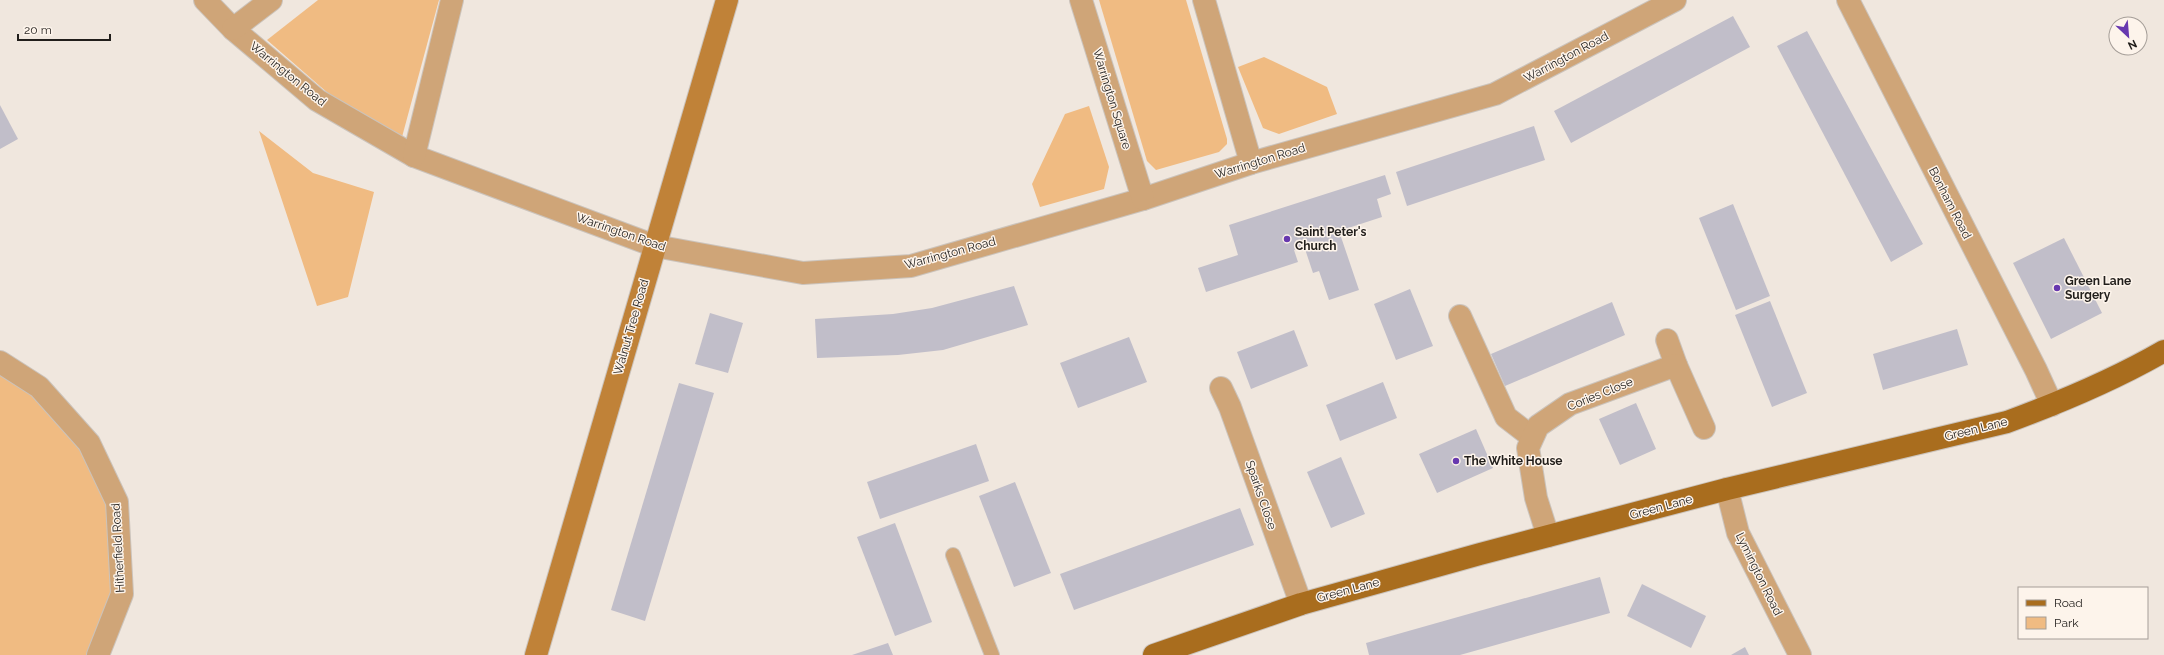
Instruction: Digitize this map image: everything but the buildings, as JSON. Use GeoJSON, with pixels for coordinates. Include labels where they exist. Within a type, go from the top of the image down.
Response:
{"type":"FeatureCollection","features":[{"type":"Feature","properties":{"kind":"main road","name":"Green Lane"},"geometry":{"type":"LineString","coordinates":[[1154,655],[1301,604],[1548,536],[1727,489],[2007,422],[2052,405],[2134,369],[2164,351]]}},
{"type":"Feature","properties":{"kind":"street","name":"Warrington Road"},"geometry":{"type":"LineString","coordinates":[[206,0],[233,28],[317,100],[414,156],[654,246],[804,273],[911,266],[1143,199],[1251,163],[1495,94],[1675,0]]}},
{"type":"Feature","properties":{"kind":"street"},"geometry":{"type":"LineString","coordinates":[[233,28],[271,0]]}},
{"type":"Feature","properties":{"kind":"street"},"geometry":{"type":"LineString","coordinates":[[414,156],[452,0]]}},
{"type":"Feature","properties":{"kind":"street","name":"Walnut Tree Road"},"geometry":{"type":"LineString","coordinates":[[536,655],[654,246],[727,0]]}},
{"type":"Feature","properties":{"kind":"street","name":"Warrington Square"},"geometry":{"type":"LineString","coordinates":[[1081,0],[1143,199]]}},
{"type":"Feature","properties":{"kind":"street"},"geometry":{"type":"LineString","coordinates":[[1204,0],[1251,163]]}},
{"type":"Feature","properties":{"kind":"street","name":"Bonham Road"},"geometry":{"type":"LineString","coordinates":[[1848,0],[2036,370],[2052,405]]}},
{"type":"Feature","properties":{"kind":"street"},"geometry":{"type":"LineString","coordinates":[[1460,316],[1506,417],[1532,437],[1528,448],[1536,498],[1548,536]]}},
{"type":"Feature","properties":{"kind":"street"},"geometry":{"type":"LineString","coordinates":[[1667,340],[1676,365],[1704,428]]}},
{"type":"Feature","properties":{"kind":"street","name":"Hitherfield Road"},"geometry":{"type":"LineString","coordinates":[[0,362],[39,387],[89,443],[117,502],[122,594],[98,655]]}},
{"type":"Feature","properties":{"kind":"street","name":"Cories Close"},"geometry":{"type":"LineString","coordinates":[[1532,437],[1538,426],[1570,404],[1676,365]]}},
{"type":"Feature","properties":{"kind":"street","name":"Sparks Close"},"geometry":{"type":"LineString","coordinates":[[1220,388],[1230,407],[1301,604]]}},
{"type":"Feature","properties":{"kind":"street","name":"Lymington Road"},"geometry":{"type":"LineString","coordinates":[[1727,489],[1738,533],[1800,655]]}},
{"type":"Feature","properties":{"kind":"lane"},"geometry":{"type":"LineString","coordinates":[[953,555],[992,655]]}},
{"type":"Feature","properties":{"kind":"green space"},"geometry":{"type":"Polygon","coordinates":[[[318,0],[439,0],[402,137],[329,94],[267,40],[318,0]]]}},
{"type":"Feature","properties":{"kind":"green space"},"geometry":{"type":"Polygon","coordinates":[[[1099,0],[1186,0],[1227,139],[1227,144],[1219,152],[1156,170],[1147,161],[1099,0]]]}},
{"type":"Feature","properties":{"kind":"green space"},"geometry":{"type":"Polygon","coordinates":[[[1264,57],[1327,87],[1337,114],[1279,134],[1263,128],[1238,67],[1264,57]]]}},
{"type":"Feature","properties":{"kind":"green space"},"geometry":{"type":"Polygon","coordinates":[[[1089,106],[1109,167],[1104,189],[1040,207],[1032,184],[1065,114],[1089,106]]]}},
{"type":"Feature","properties":{"kind":"green space"},"geometry":{"type":"Polygon","coordinates":[[[259,131],[313,173],[374,192],[348,297],[317,306],[259,131]]]}},
{"type":"Feature","properties":{"kind":"green space"},"geometry":{"type":"Polygon","coordinates":[[[0,362],[39,387],[117,502],[122,594],[98,655],[0,655],[0,362]]]}},
{"type":"Feature","properties":{"kind":"place","name":"Saint Peter's Church"},"geometry":{"type":"Point","coordinates":[1287,239]}},
{"type":"Feature","properties":{"kind":"place","name":"Green Lane Surgery"},"geometry":{"type":"Point","coordinates":[2057,288]}},
{"type":"Feature","properties":{"kind":"place","name":"The White House"},"geometry":{"type":"Point","coordinates":[1456,461]}}]}
